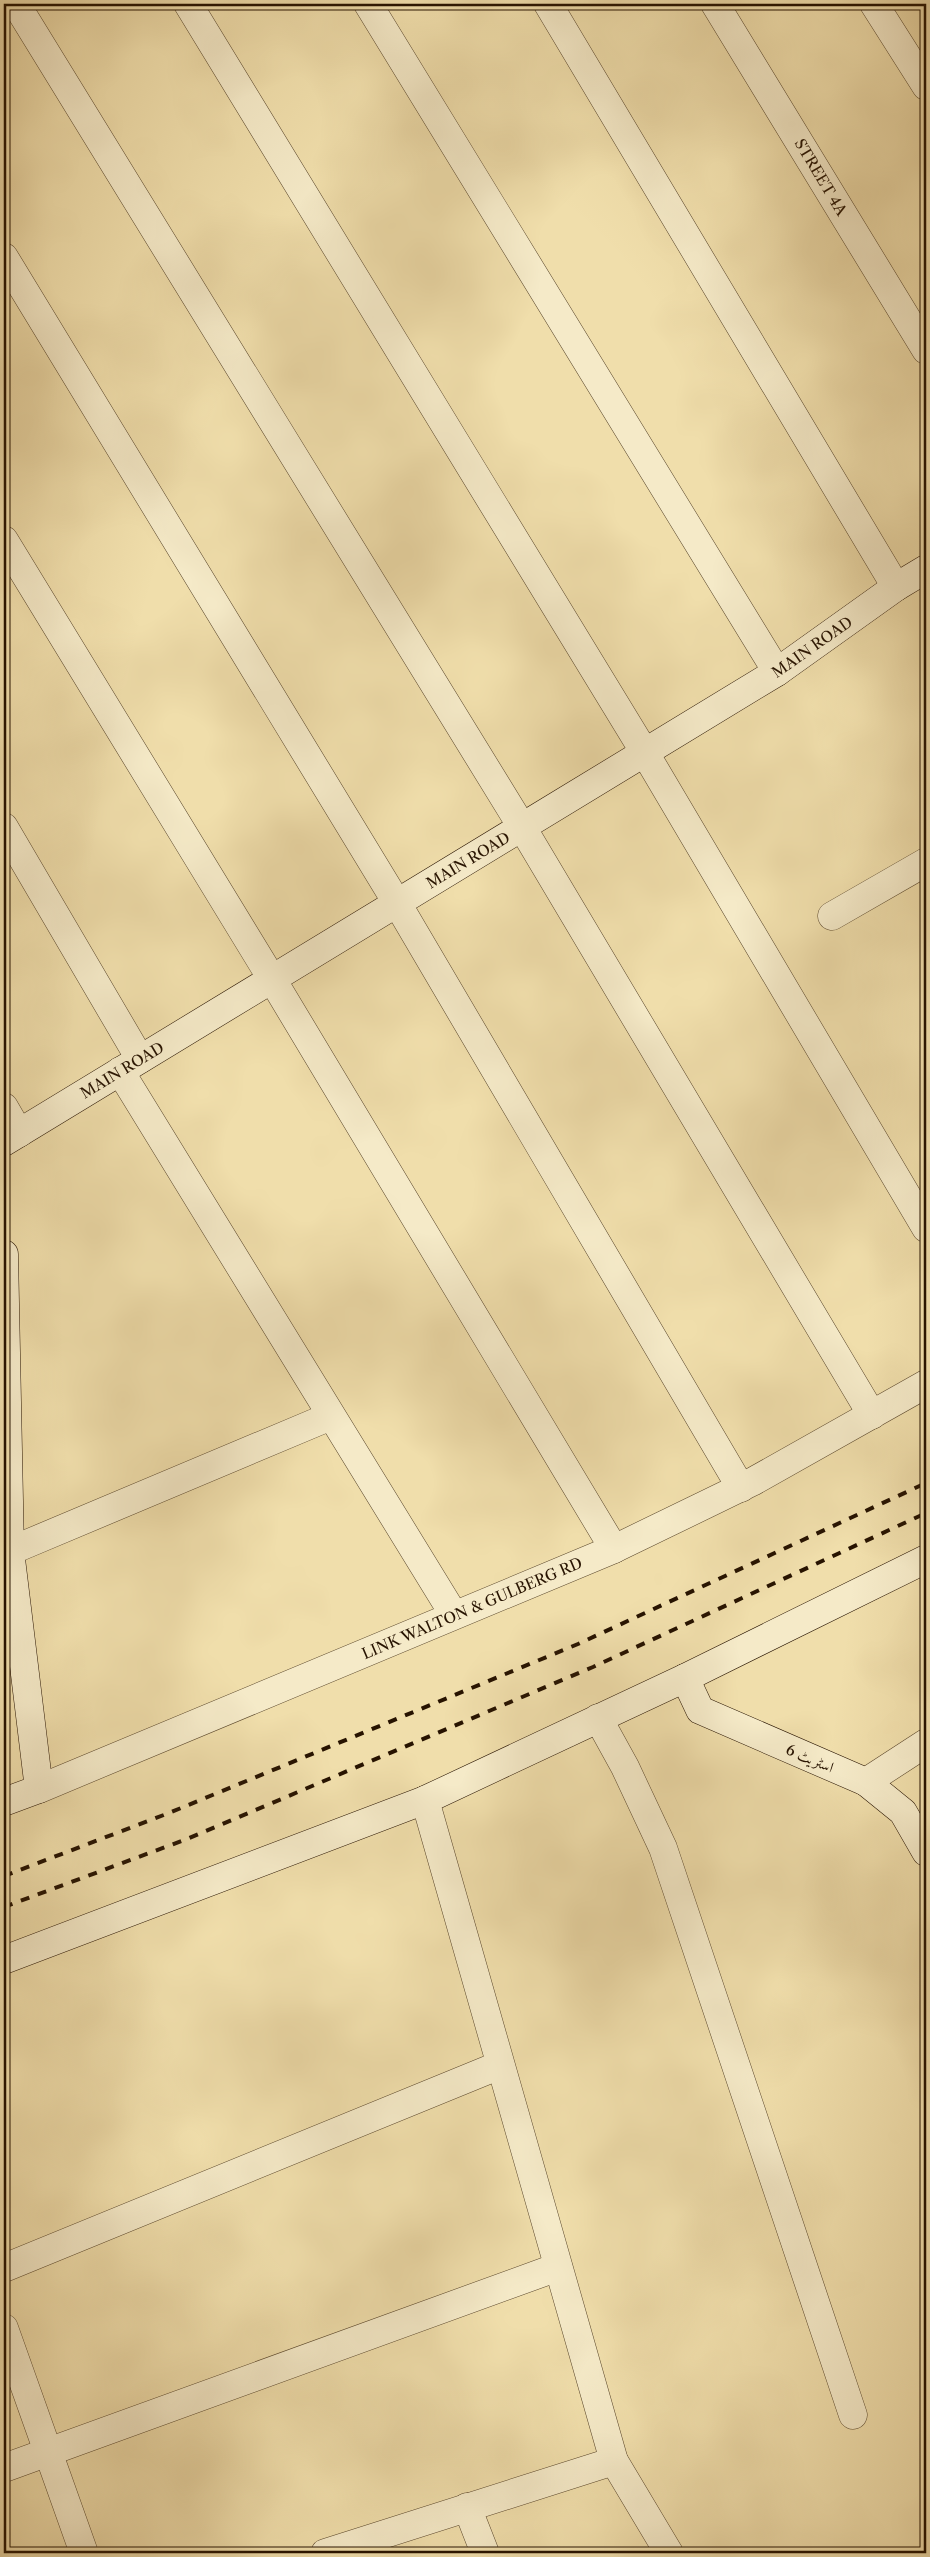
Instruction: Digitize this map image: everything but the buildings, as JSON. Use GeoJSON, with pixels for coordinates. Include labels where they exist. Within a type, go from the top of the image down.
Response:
{"type":"FeatureCollection","features":[{"type":"Feature","properties":{"kind":"street"},"geometry":{"type":"LineString","coordinates":[[16,4],[522,828],[872,1415]]}},
{"type":"Feature","properties":{"kind":"street"},"geometry":{"type":"LineString","coordinates":[[188,4],[645,752],[926,1228]]}},
{"type":"Feature","properties":{"kind":"street"},"geometry":{"type":"LineString","coordinates":[[368,4],[777,672]]}},
{"type":"Feature","properties":{"kind":"street"},"geometry":{"type":"LineString","coordinates":[[548,4],[896,587]]}},
{"type":"Feature","properties":{"kind":"street","name":"STREET 4A"},"geometry":{"type":"LineString","coordinates":[[715,4],[926,350]]}},
{"type":"Feature","properties":{"kind":"street"},"geometry":{"type":"LineString","coordinates":[[874,4],[926,86]]}},
{"type":"Feature","properties":{"kind":"street"},"geometry":{"type":"LineString","coordinates":[[4,257],[397,903],[741,1488]]}},
{"type":"Feature","properties":{"kind":"street"},"geometry":{"type":"LineString","coordinates":[[4,540],[272,979],[614,1549]]}},
{"type":"Feature","properties":{"kind":"street","name":"MAIN ROAD"},"geometry":{"type":"LineString","coordinates":[[11,1137],[777,672],[896,587],[926,569]]}},
{"type":"Feature","properties":{"kind":"street"},"geometry":{"type":"LineString","coordinates":[[4,827],[130,1065],[331,1416],[454,1615]]}},
{"type":"Feature","properties":{"kind":"street"},"geometry":{"type":"LineString","coordinates":[[832,916],[926,862]]}},
{"type":"Feature","properties":{"kind":"street"},"geometry":{"type":"LineString","coordinates":[[4,1107],[11,1137]]}},
{"type":"Feature","properties":{"kind":"street"},"geometry":{"type":"LineString","coordinates":[[4,1254],[10,1551],[39,1789]]}},
{"type":"Feature","properties":{"kind":"street","name":"LINK WALTON & GULBERG RD"},"geometry":{"type":"LineString","coordinates":[[4,1802],[614,1549],[741,1488],[926,1384]]}},
{"type":"Feature","properties":{"kind":"street"},"geometry":{"type":"LineString","coordinates":[[10,1551],[331,1416]]}},
{"type":"Feature","properties":{"kind":"street"},"geometry":{"type":"LineString","coordinates":[[4,1960],[425,1800],[685,1678],[926,1559]]}},
{"type":"Feature","properties":{"kind":"street","name":"اسٹریٹ 6"},"geometry":{"type":"LineString","coordinates":[[685,1678],[700,1710],[866,1782],[903,1812],[926,1852]]}},
{"type":"Feature","properties":{"kind":"street"},"geometry":{"type":"LineString","coordinates":[[598,1718],[625,1767],[663,1848],[853,2415]]}},
{"type":"Feature","properties":{"kind":"street"},"geometry":{"type":"LineString","coordinates":[[866,1782],[926,1743]]}},
{"type":"Feature","properties":{"kind":"street"},"geometry":{"type":"LineString","coordinates":[[425,1800],[614,2461],[669,2553]]}},
{"type":"Feature","properties":{"kind":"street"},"geometry":{"type":"LineString","coordinates":[[4,2268],[500,2065]]}},
{"type":"Feature","properties":{"kind":"street"},"geometry":{"type":"LineString","coordinates":[[4,2468],[558,2267]]}},
{"type":"Feature","properties":{"kind":"street"},"geometry":{"type":"LineString","coordinates":[[4,2328],[84,2553]]}},
{"type":"Feature","properties":{"kind":"street"},"geometry":{"type":"LineString","coordinates":[[325,2553],[614,2461]]}},
{"type":"Feature","properties":{"kind":"street"},"geometry":{"type":"LineString","coordinates":[[468,2508],[485,2553]]}},
{"type":"Feature","properties":{"kind":"railway"},"geometry":{"type":"LineString","coordinates":[[4,1876],[169,1813],[578,1644],[926,1483]]}},
{"type":"Feature","properties":{"kind":"railway"},"geometry":{"type":"LineString","coordinates":[[4,1907],[187,1839],[593,1667],[926,1513]]}}]}
